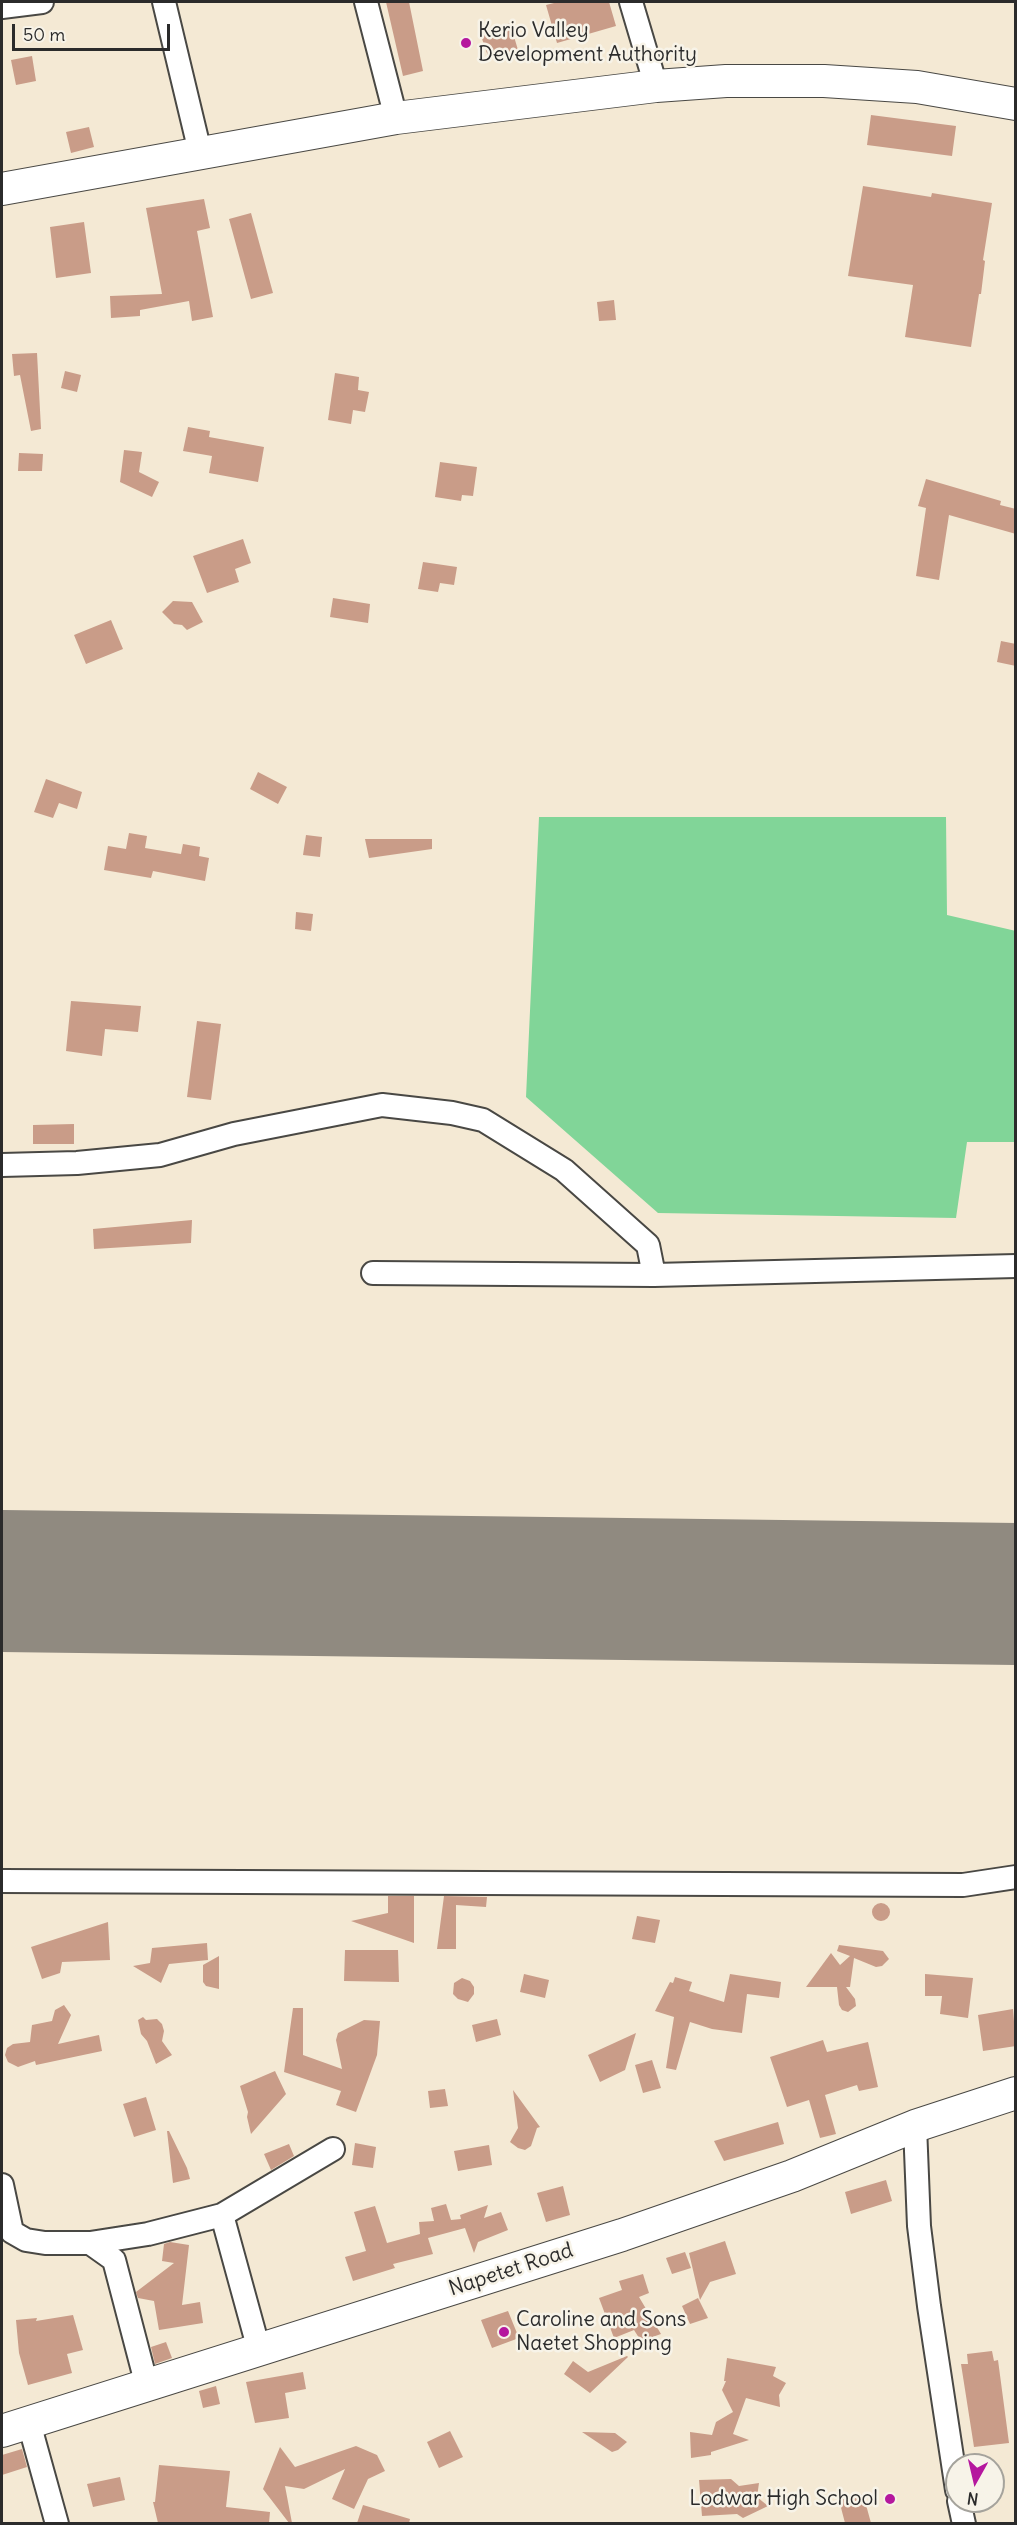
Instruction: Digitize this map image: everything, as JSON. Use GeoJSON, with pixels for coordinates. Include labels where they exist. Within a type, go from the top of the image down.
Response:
{"type":"FeatureCollection","features":[{"type":"Feature","properties":{"kind":"main road"},"geometry":{"type":"LineString","coordinates":[[2,189],[396,118],[656,86],[726,81],[824,81],[917,87],[1016,104]]}},
{"type":"Feature","properties":{"kind":"main road","name":"Napetet Road"},"geometry":{"type":"LineString","coordinates":[[15,2427],[622,2235],[792,2176],[915,2126],[1016,2093]]}},
{"type":"Feature","properties":{"kind":"street"},"geometry":{"type":"LineString","coordinates":[[2,7],[42,2]]}},
{"type":"Feature","properties":{"kind":"street"},"geometry":{"type":"LineString","coordinates":[[164,2],[200,152]]}},
{"type":"Feature","properties":{"kind":"street"},"geometry":{"type":"LineString","coordinates":[[366,2],[396,118]]}},
{"type":"Feature","properties":{"kind":"street"},"geometry":{"type":"LineString","coordinates":[[631,2],[656,86]]}},
{"type":"Feature","properties":{"kind":"street"},"geometry":{"type":"LineString","coordinates":[[2,1165],[77,1163],[160,1155],[234,1134],[382,1105],[452,1113],[483,1120],[564,1170],[648,1245],[654,1275]]}},
{"type":"Feature","properties":{"kind":"street"},"geometry":{"type":"LineString","coordinates":[[373,1273],[654,1275],[1016,1266]]}},
{"type":"Feature","properties":{"kind":"street"},"geometry":{"type":"LineString","coordinates":[[2,1881],[963,1885],[1016,1877]]}},
{"type":"Feature","properties":{"kind":"street"},"geometry":{"type":"LineString","coordinates":[[915,2126],[919,2226],[951,2453]]}},
{"type":"Feature","properties":{"kind":"street"},"geometry":{"type":"LineString","coordinates":[[2,2185],[12,2232],[26,2240],[45,2243],[90,2243],[148,2234],[222,2215],[333,2149]]}},
{"type":"Feature","properties":{"kind":"street"},"geometry":{"type":"LineString","coordinates":[[222,2215],[259,2350]]}},
{"type":"Feature","properties":{"kind":"street"},"geometry":{"type":"LineString","coordinates":[[90,2243],[114,2260],[147,2386]]}},
{"type":"Feature","properties":{"kind":"street"},"geometry":{"type":"LineString","coordinates":[[15,2427],[57,2523]]}},
{"type":"Feature","properties":{"kind":"green space"},"geometry":{"type":"Polygon","coordinates":[[[539,817],[946,817],[947,915],[1016,931],[1015,1142],[967,1142],[956,1218],[658,1213],[526,1097],[539,817]]]}},
{"type":"Feature","properties":{"kind":"building"},"geometry":{"type":"Polygon","coordinates":[[[386,2],[409,2],[423,71],[403,76],[386,2]]]}},
{"type":"Feature","properties":{"kind":"building"},"geometry":{"type":"Polygon","coordinates":[[[558,2],[609,2],[616,26],[557,43],[546,5],[558,2]]]}},
{"type":"Feature","properties":{"kind":"building"},"geometry":{"type":"Polygon","coordinates":[[[510,23],[518,50],[489,59],[480,33],[510,23]]]}},
{"type":"Feature","properties":{"kind":"building"},"geometry":{"type":"Polygon","coordinates":[[[32,56],[36,81],[16,85],[11,60],[32,56]]]}},
{"type":"Feature","properties":{"kind":"building"},"geometry":{"type":"Polygon","coordinates":[[[871,115],[956,126],[952,156],[867,145],[871,115]]]}},
{"type":"Feature","properties":{"kind":"building"},"geometry":{"type":"Polygon","coordinates":[[[89,127],[94,147],[71,153],[66,132],[89,127]]]}},
{"type":"Feature","properties":{"kind":"building"},"geometry":{"type":"Polygon","coordinates":[[[863,186],[931,197],[932,193],[992,203],[983,260],[985,261],[981,294],[979,294],[971,347],[905,337],[913,285],[848,276],[863,186]]]}},
{"type":"Feature","properties":{"kind":"building"},"geometry":{"type":"Polygon","coordinates":[[[204,199],[210,228],[197,231],[213,317],[192,321],[189,301],[140,310],[140,316],[111,318],[110,296],[162,294],[146,208],[204,199]]]}},
{"type":"Feature","properties":{"kind":"building"},"geometry":{"type":"Polygon","coordinates":[[[251,213],[273,293],[251,299],[229,219],[251,213]]]}},
{"type":"Feature","properties":{"kind":"building"},"geometry":{"type":"Polygon","coordinates":[[[84,222],[91,273],[56,278],[50,227],[84,222]]]}},
{"type":"Feature","properties":{"kind":"building"},"geometry":{"type":"Polygon","coordinates":[[[614,300],[616,320],[599,321],[597,302],[614,300]]]}},
{"type":"Feature","properties":{"kind":"building"},"geometry":{"type":"Polygon","coordinates":[[[37,353],[41,429],[31,431],[20,375],[14,376],[12,354],[37,353]]]}},
{"type":"Feature","properties":{"kind":"building"},"geometry":{"type":"Polygon","coordinates":[[[65,371],[81,375],[77,392],[61,388],[65,371]]]}},
{"type":"Feature","properties":{"kind":"building"},"geometry":{"type":"Polygon","coordinates":[[[335,373],[359,377],[358,390],[369,392],[365,412],[353,410],[351,424],[328,420],[335,373]]]}},
{"type":"Feature","properties":{"kind":"building"},"geometry":{"type":"Polygon","coordinates":[[[188,427],[210,431],[209,437],[264,447],[258,482],[209,473],[212,456],[183,451],[188,427]]]}},
{"type":"Feature","properties":{"kind":"building"},"geometry":{"type":"Polygon","coordinates":[[[124,450],[142,452],[139,472],[159,482],[152,497],[120,482],[124,450]]]}},
{"type":"Feature","properties":{"kind":"building"},"geometry":{"type":"Polygon","coordinates":[[[19,453],[43,454],[42,471],[18,471],[19,453]]]}},
{"type":"Feature","properties":{"kind":"building"},"geometry":{"type":"Polygon","coordinates":[[[440,462],[477,467],[473,496],[462,495],[461,501],[435,497],[440,462]]]}},
{"type":"Feature","properties":{"kind":"building"},"geometry":{"type":"Polygon","coordinates":[[[926,479],[1001,501],[1000,505],[1016,509],[1016,534],[949,515],[939,580],[916,576],[926,508],[918,506],[926,479]]]}},
{"type":"Feature","properties":{"kind":"building"},"geometry":{"type":"Polygon","coordinates":[[[243,539],[251,563],[235,569],[239,582],[207,593],[193,556],[243,539]]]}},
{"type":"Feature","properties":{"kind":"building"},"geometry":{"type":"Polygon","coordinates":[[[423,562],[457,567],[454,585],[440,583],[438,592],[418,589],[423,562]]]}},
{"type":"Feature","properties":{"kind":"building"},"geometry":{"type":"Polygon","coordinates":[[[333,598],[370,604],[368,623],[330,617],[333,598]]]}},
{"type":"Feature","properties":{"kind":"building"},"geometry":{"type":"Polygon","coordinates":[[[173,601],[192,602],[203,622],[187,630],[182,625],[174,624],[162,612],[173,601]]]}},
{"type":"Feature","properties":{"kind":"building"},"geometry":{"type":"Polygon","coordinates":[[[111,620],[123,649],[86,664],[74,635],[111,620]]]}},
{"type":"Feature","properties":{"kind":"building"},"geometry":{"type":"Polygon","coordinates":[[[1001,641],[1016,644],[1016,666],[997,662],[1001,641]]]}},
{"type":"Feature","properties":{"kind":"building"},"geometry":{"type":"Polygon","coordinates":[[[258,772],[287,787],[278,804],[250,789],[258,772]]]}},
{"type":"Feature","properties":{"kind":"building"},"geometry":{"type":"Polygon","coordinates":[[[46,779],[82,792],[77,809],[59,803],[53,818],[34,812],[46,779]]]}},
{"type":"Feature","properties":{"kind":"building"},"geometry":{"type":"Polygon","coordinates":[[[129,833],[147,836],[145,848],[181,854],[183,844],[200,847],[199,856],[209,858],[205,881],[153,871],[151,878],[104,870],[108,846],[126,849],[129,833]]]}},
{"type":"Feature","properties":{"kind":"building"},"geometry":{"type":"Polygon","coordinates":[[[306,835],[322,837],[320,857],[303,855],[306,835]]]}},
{"type":"Feature","properties":{"kind":"building"},"geometry":{"type":"Polygon","coordinates":[[[365,839],[432,839],[432,849],[369,858],[365,839]]]}},
{"type":"Feature","properties":{"kind":"building"},"geometry":{"type":"Polygon","coordinates":[[[296,912],[313,914],[311,931],[295,929],[296,912]]]}},
{"type":"Feature","properties":{"kind":"building"},"geometry":{"type":"Polygon","coordinates":[[[71,1001],[141,1006],[138,1032],[105,1029],[102,1056],[66,1051],[71,1001]]]}},
{"type":"Feature","properties":{"kind":"building"},"geometry":{"type":"Polygon","coordinates":[[[197,1021],[221,1024],[211,1100],[187,1097],[197,1021]]]}},
{"type":"Feature","properties":{"kind":"building"},"geometry":{"type":"Polygon","coordinates":[[[74,1124],[74,1144],[33,1144],[33,1125],[74,1124]]]}},
{"type":"Feature","properties":{"kind":"building"},"geometry":{"type":"Polygon","coordinates":[[[192,1220],[191,1243],[94,1249],[93,1229],[192,1220]]]}},
{"type":"Feature","properties":{"kind":"building"},"geometry":{"type":"Polygon","coordinates":[[[388,1896],[414,1896],[414,1943],[351,1921],[388,1913],[388,1896]]]}},
{"type":"Feature","properties":{"kind":"building"},"geometry":{"type":"Polygon","coordinates":[[[444,1896],[487,1897],[486,1907],[456,1905],[456,1949],[437,1949],[444,1896]]]}},
{"type":"Feature","properties":{"kind":"building"},"geometry":{"type":"Polygon","coordinates":[[[877,1903],[885,1903],[890,1908],[888,1919],[877,1921],[872,1916],[872,1908],[877,1903]]]}},
{"type":"Feature","properties":{"kind":"building"},"geometry":{"type":"Polygon","coordinates":[[[637,1916],[660,1920],[655,1943],[632,1939],[637,1916]]]}},
{"type":"Feature","properties":{"kind":"building"},"geometry":{"type":"Polygon","coordinates":[[[108,1922],[110,1960],[62,1962],[60,1973],[42,1979],[31,1947],[108,1922]]]}},
{"type":"Feature","properties":{"kind":"building"},"geometry":{"type":"Polygon","coordinates":[[[207,1943],[208,1960],[169,1964],[161,1983],[133,1966],[150,1963],[152,1948],[207,1943]]]}},
{"type":"Feature","properties":{"kind":"building"},"geometry":{"type":"Polygon","coordinates":[[[839,1945],[883,1951],[889,1959],[882,1966],[876,1967],[854,1958],[850,1987],[846,1987],[855,1999],[856,2006],[848,2012],[842,2010],[839,2005],[837,1987],[806,1987],[831,1953],[840,1965],[850,1956],[837,1951],[839,1945]]]}},
{"type":"Feature","properties":{"kind":"building"},"geometry":{"type":"Polygon","coordinates":[[[345,1950],[398,1950],[399,1982],[344,1981],[345,1950]]]}},
{"type":"Feature","properties":{"kind":"building"},"geometry":{"type":"Polygon","coordinates":[[[219,1956],[219,1989],[206,1986],[203,1982],[203,1965],[219,1956]]]}},
{"type":"Feature","properties":{"kind":"building"},"geometry":{"type":"Polygon","coordinates":[[[524,1974],[549,1980],[545,1998],[520,1992],[524,1974]]]}},
{"type":"Feature","properties":{"kind":"building"},"geometry":{"type":"Polygon","coordinates":[[[730,1974],[781,1982],[779,1998],[747,1994],[742,2033],[712,2029],[690,2022],[676,2070],[666,2068],[674,2017],[655,2011],[670,1982],[673,1983],[675,1977],[692,1982],[689,1991],[724,2002],[730,1974]]]}},
{"type":"Feature","properties":{"kind":"building"},"geometry":{"type":"Polygon","coordinates":[[[925,1974],[973,1978],[968,2018],[940,2014],[942,1996],[925,1996],[925,1974]]]}},
{"type":"Feature","properties":{"kind":"building"},"geometry":{"type":"Polygon","coordinates":[[[462,1978],[470,1981],[474,1987],[474,1994],[468,2002],[458,1999],[453,1994],[454,1983],[462,1978]]]}},
{"type":"Feature","properties":{"kind":"building"},"geometry":{"type":"Polygon","coordinates":[[[64,2005],[71,2015],[58,2044],[99,2035],[102,2051],[36,2065],[35,2061],[18,2067],[8,2062],[5,2055],[7,2048],[13,2044],[30,2042],[32,2025],[52,2021],[55,2010],[64,2005]]]}},
{"type":"Feature","properties":{"kind":"building"},"geometry":{"type":"Polygon","coordinates":[[[293,2008],[303,2008],[303,2055],[342,2069],[336,2040],[338,2033],[364,2020],[380,2021],[377,2055],[356,2112],[336,2105],[341,2091],[284,2072],[293,2008]]]}},
{"type":"Feature","properties":{"kind":"building"},"geometry":{"type":"Polygon","coordinates":[[[1013,2009],[1016,2046],[983,2051],[978,2015],[1013,2009]]]}},
{"type":"Feature","properties":{"kind":"building"},"geometry":{"type":"Polygon","coordinates":[[[143,2017],[146,2020],[157,2019],[162,2024],[164,2031],[162,2041],[172,2055],[156,2064],[147,2041],[141,2034],[138,2020],[143,2017]]]}},
{"type":"Feature","properties":{"kind":"building"},"geometry":{"type":"Polygon","coordinates":[[[497,2019],[501,2035],[476,2042],[472,2025],[497,2019]]]}},
{"type":"Feature","properties":{"kind":"building"},"geometry":{"type":"Polygon","coordinates":[[[636,2033],[625,2070],[600,2082],[588,2055],[636,2033]]]}},
{"type":"Feature","properties":{"kind":"building"},"geometry":{"type":"Polygon","coordinates":[[[823,2040],[827,2052],[868,2042],[878,2087],[859,2091],[857,2085],[825,2095],[836,2134],[820,2138],[809,2100],[787,2107],[770,2057],[823,2040]]]}},
{"type":"Feature","properties":{"kind":"building"},"geometry":{"type":"Polygon","coordinates":[[[652,2060],[661,2088],[643,2093],[635,2065],[652,2060]]]}},
{"type":"Feature","properties":{"kind":"building"},"geometry":{"type":"Polygon","coordinates":[[[275,2071],[286,2094],[251,2134],[248,2112],[240,2086],[275,2071]]]}},
{"type":"Feature","properties":{"kind":"building"},"geometry":{"type":"Polygon","coordinates":[[[445,2089],[448,2106],[430,2108],[428,2091],[445,2089]]]}},
{"type":"Feature","properties":{"kind":"building"},"geometry":{"type":"Polygon","coordinates":[[[513,2090],[540,2127],[537,2128],[531,2146],[525,2150],[510,2142],[518,2128],[513,2090]]]}},
{"type":"Feature","properties":{"kind":"building"},"geometry":{"type":"Polygon","coordinates":[[[146,2097],[156,2130],[134,2137],[123,2104],[146,2097]]]}},
{"type":"Feature","properties":{"kind":"building"},"geometry":{"type":"Polygon","coordinates":[[[778,2122],[784,2144],[724,2161],[714,2141],[778,2122]]]}},
{"type":"Feature","properties":{"kind":"building"},"geometry":{"type":"Polygon","coordinates":[[[167,2131],[187,2168],[190,2179],[173,2183],[167,2131]]]}},
{"type":"Feature","properties":{"kind":"building"},"geometry":{"type":"Polygon","coordinates":[[[355,2143],[376,2147],[373,2168],[352,2165],[355,2143]]]}},
{"type":"Feature","properties":{"kind":"building"},"geometry":{"type":"Polygon","coordinates":[[[289,2144],[294,2156],[271,2170],[264,2154],[289,2144]]]}},
{"type":"Feature","properties":{"kind":"building"},"geometry":{"type":"Polygon","coordinates":[[[489,2145],[492,2165],[458,2171],[454,2151],[489,2145]]]}},
{"type":"Feature","properties":{"kind":"building"},"geometry":{"type":"Polygon","coordinates":[[[886,2180],[892,2201],[851,2214],[845,2192],[886,2180]]]}},
{"type":"Feature","properties":{"kind":"building"},"geometry":{"type":"Polygon","coordinates":[[[563,2186],[570,2215],[546,2222],[537,2193],[563,2186]]]}},
{"type":"Feature","properties":{"kind":"building"},"geometry":{"type":"Polygon","coordinates":[[[446,2204],[451,2220],[461,2219],[460,2215],[488,2205],[484,2218],[501,2212],[508,2230],[478,2242],[474,2253],[465,2228],[428,2238],[433,2254],[393,2264],[395,2268],[353,2281],[345,2257],[366,2251],[354,2212],[375,2206],[387,2243],[420,2234],[419,2222],[434,2221],[431,2208],[446,2204]]]}},
{"type":"Feature","properties":{"kind":"building"},"geometry":{"type":"Polygon","coordinates":[[[725,2241],[736,2274],[710,2282],[700,2300],[689,2253],[725,2241]]]}},
{"type":"Feature","properties":{"kind":"building"},"geometry":{"type":"Polygon","coordinates":[[[170,2242],[189,2245],[182,2305],[200,2302],[203,2323],[159,2330],[154,2301],[138,2298],[136,2292],[174,2263],[162,2261],[164,2244],[170,2242]]]}},
{"type":"Feature","properties":{"kind":"building"},"geometry":{"type":"Polygon","coordinates":[[[685,2252],[691,2268],[672,2274],[666,2258],[685,2252]]]}},
{"type":"Feature","properties":{"kind":"building"},"geometry":{"type":"Polygon","coordinates":[[[643,2274],[649,2293],[639,2297],[661,2334],[641,2341],[634,2330],[614,2338],[599,2298],[622,2290],[619,2281],[643,2274]]]}},
{"type":"Feature","properties":{"kind":"building"},"geometry":{"type":"Polygon","coordinates":[[[698,2298],[708,2318],[690,2324],[682,2306],[698,2298]]]}},
{"type":"Feature","properties":{"kind":"building"},"geometry":{"type":"Polygon","coordinates":[[[508,2311],[519,2338],[492,2348],[481,2320],[508,2311]]]}},
{"type":"Feature","properties":{"kind":"building"},"geometry":{"type":"Polygon","coordinates":[[[73,2315],[83,2350],[67,2354],[72,2373],[28,2385],[19,2353],[16,2320],[37,2318],[36,2321],[73,2315]]]}},
{"type":"Feature","properties":{"kind":"building"},"geometry":{"type":"Polygon","coordinates":[[[166,2342],[172,2358],[155,2364],[151,2347],[166,2342]]]}},
{"type":"Feature","properties":{"kind":"building"},"geometry":{"type":"Polygon","coordinates":[[[992,2351],[994,2361],[998,2360],[1009,2443],[974,2447],[961,2364],[968,2364],[967,2354],[992,2351]]]}},
{"type":"Feature","properties":{"kind":"building"},"geometry":{"type":"Polygon","coordinates":[[[627,2356],[590,2393],[564,2374],[573,2361],[588,2372],[627,2356]]]}},
{"type":"Feature","properties":{"kind":"building"},"geometry":{"type":"Polygon","coordinates":[[[727,2358],[776,2367],[773,2376],[786,2383],[779,2395],[780,2407],[746,2398],[733,2434],[749,2440],[711,2452],[711,2455],[691,2458],[690,2432],[712,2435],[716,2422],[733,2412],[722,2390],[726,2381],[724,2381],[727,2358]]]}},
{"type":"Feature","properties":{"kind":"building"},"geometry":{"type":"Polygon","coordinates":[[[303,2372],[306,2389],[285,2393],[289,2418],[255,2423],[246,2382],[303,2372]]]}},
{"type":"Feature","properties":{"kind":"building"},"geometry":{"type":"Polygon","coordinates":[[[216,2386],[220,2404],[203,2408],[199,2391],[216,2386]]]}},
{"type":"Feature","properties":{"kind":"building"},"geometry":{"type":"Polygon","coordinates":[[[450,2431],[463,2457],[439,2468],[427,2442],[450,2431]]]}},
{"type":"Feature","properties":{"kind":"building"},"geometry":{"type":"Polygon","coordinates":[[[582,2432],[615,2433],[627,2442],[612,2452],[582,2432]]]}},
{"type":"Feature","properties":{"kind":"building"},"geometry":{"type":"Polygon","coordinates":[[[356,2446],[377,2455],[385,2471],[368,2479],[354,2509],[332,2499],[345,2469],[304,2489],[285,2486],[292,2523],[289,2523],[263,2489],[280,2447],[295,2467],[356,2446]]]}},
{"type":"Feature","properties":{"kind":"building"},"geometry":{"type":"Polygon","coordinates":[[[22,2449],[27,2467],[2,2475],[2,2455],[22,2449]]]}},
{"type":"Feature","properties":{"kind":"building"},"geometry":{"type":"Polygon","coordinates":[[[159,2465],[230,2471],[226,2507],[270,2512],[269,2523],[158,2523],[153,2502],[155,2502],[159,2465]]]}},
{"type":"Feature","properties":{"kind":"building"},"geometry":{"type":"Polygon","coordinates":[[[120,2477],[125,2500],[93,2507],[87,2484],[120,2477]]]}},
{"type":"Feature","properties":{"kind":"building"},"geometry":{"type":"Polygon","coordinates":[[[731,2479],[739,2486],[759,2483],[757,2497],[768,2506],[743,2518],[737,2514],[702,2516],[699,2480],[731,2479]]]}},
{"type":"Feature","properties":{"kind":"building"},"geometry":{"type":"Polygon","coordinates":[[[863,2494],[871,2523],[845,2523],[839,2500],[863,2494]]]}},
{"type":"Feature","properties":{"kind":"building"},"geometry":{"type":"Polygon","coordinates":[[[363,2505],[410,2519],[409,2523],[357,2523],[363,2505]]]}},
{"type":"Feature","properties":{"kind":"runway"},"geometry":{"type":"LineString","coordinates":[[2,1581],[1016,1594]]}},
{"type":"Feature","properties":{"kind":"place","name":"Kerio Valley Development Authority"},"geometry":{"type":"Point","coordinates":[466,43]}},
{"type":"Feature","properties":{"kind":"place","name":"Caroline and Sons Naetet Shopping"},"geometry":{"type":"Point","coordinates":[504,2332]}},
{"type":"Feature","properties":{"kind":"place","name":"Lodwar High School"},"geometry":{"type":"Point","coordinates":[890,2499]}}]}
